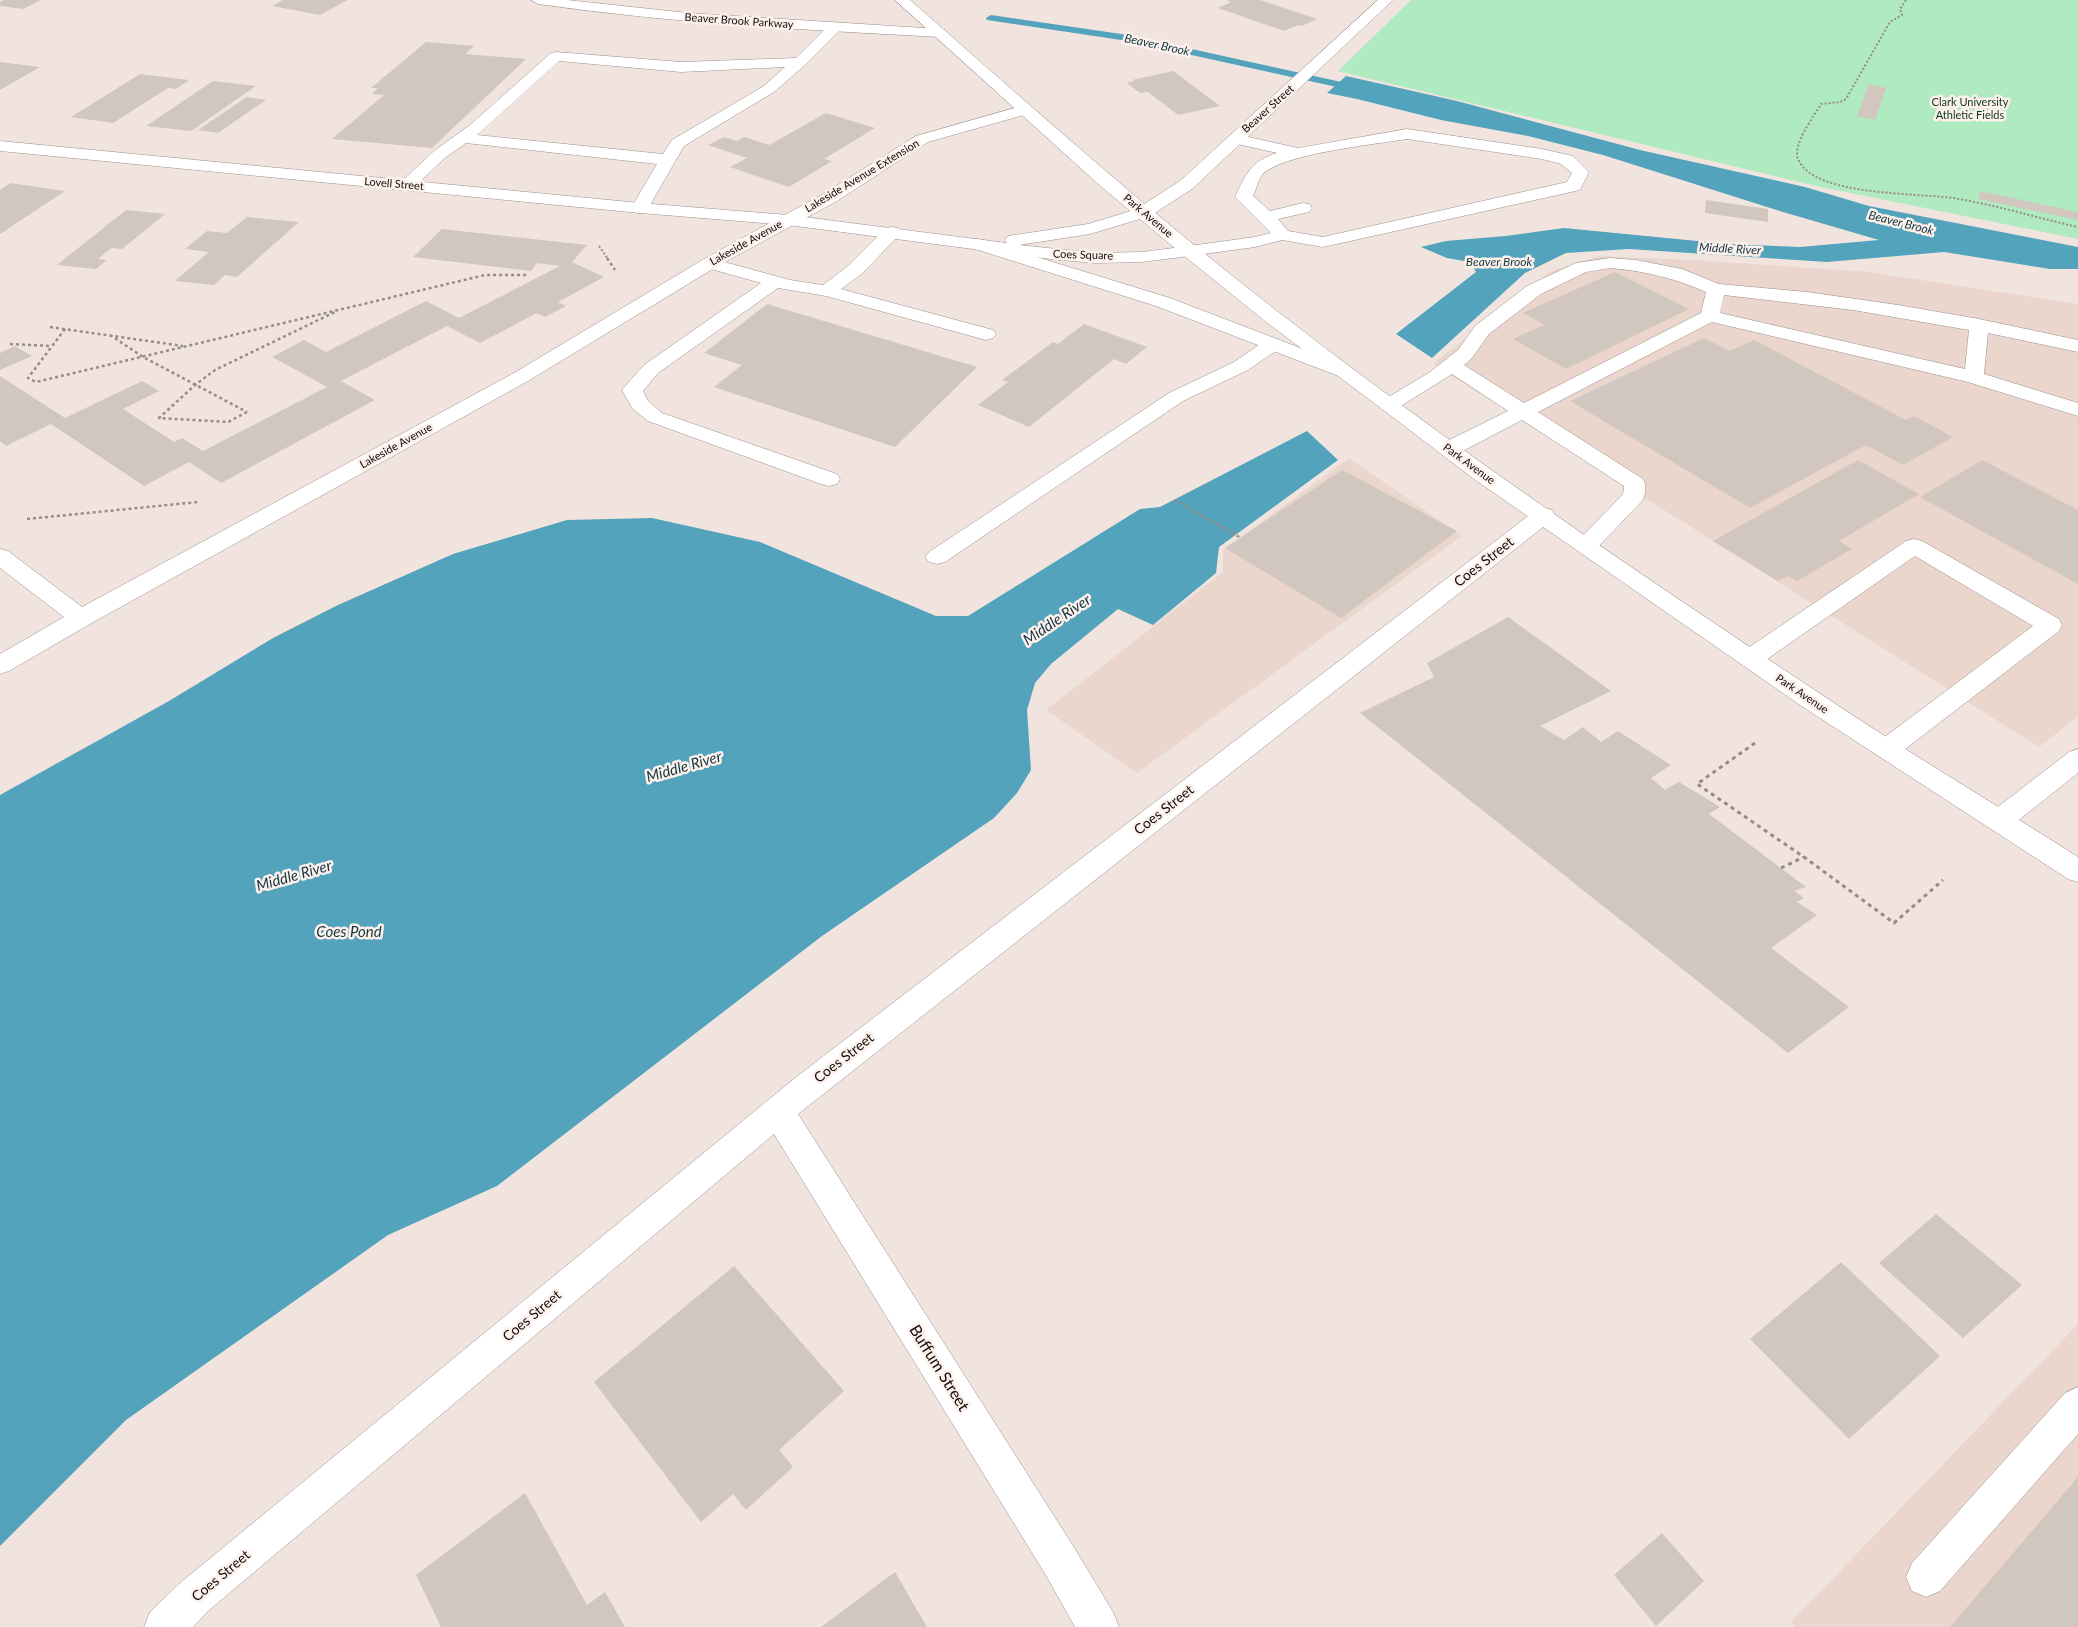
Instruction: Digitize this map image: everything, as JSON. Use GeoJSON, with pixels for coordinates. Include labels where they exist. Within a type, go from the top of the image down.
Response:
{"type":"FeatureCollection","features":[{"type":"Feature","properties":{"kind":"main road","name":"Beaver Brook Parkway"},"geometry":{"type":"LineString","coordinates":[[538,0],[643,13],[940,34]]}},
{"type":"Feature","properties":{"kind":"main road","name":"Park Avenue"},"geometry":{"type":"LineString","coordinates":[[902,0],[1103,179],[1189,251],[1343,371],[1449,449],[1812,701],[2078,871]]}},
{"type":"Feature","properties":{"kind":"main road","name":"Beaver Street"},"geometry":{"type":"LineString","coordinates":[[1144,212],[1186,185],[1386,0]]}},
{"type":"Feature","properties":{"kind":"main road"},"geometry":{"type":"LineString","coordinates":[[640,208],[678,144],[769,89],[800,62],[835,27]]}},
{"type":"Feature","properties":{"kind":"main road"},"geometry":{"type":"LineString","coordinates":[[406,186],[440,154],[463,138],[556,56],[681,66],[800,62]]}},
{"type":"Feature","properties":{"kind":"main road","name":"Lakeside Avenue Extension"},"geometry":{"type":"LineString","coordinates":[[788,220],[831,197],[922,139],[1025,110]]}},
{"type":"Feature","properties":{"kind":"main road"},"geometry":{"type":"LineString","coordinates":[[1407,134],[1542,154],[1567,160],[1581,172],[1574,186],[1323,242],[1282,235],[1267,217],[1244,197],[1255,172],[1272,160],[1298,153],[1407,134]]}},
{"type":"Feature","properties":{"kind":"main road"},"geometry":{"type":"LineString","coordinates":[[463,138],[668,160]]}},
{"type":"Feature","properties":{"kind":"main road"},"geometry":{"type":"LineString","coordinates":[[1235,139],[1298,153]]}},
{"type":"Feature","properties":{"kind":"main road","name":"Lovell Street"},"geometry":{"type":"LineString","coordinates":[[0,146],[640,208],[788,220]]}},
{"type":"Feature","properties":{"kind":"main road"},"geometry":{"type":"LineString","coordinates":[[1499,162],[1542,154]]}},
{"type":"Feature","properties":{"kind":"main road"},"geometry":{"type":"LineString","coordinates":[[1267,217],[1303,208]]}},
{"type":"Feature","properties":{"kind":"main road","name":"Coes Square"},"geometry":{"type":"LineString","coordinates":[[978,244],[1090,230],[1144,212]]}},
{"type":"Feature","properties":{"kind":"main road","name":"Coes Square"},"geometry":{"type":"LineString","coordinates":[[788,220],[1050,254],[1095,258],[1142,257],[1255,242],[1282,235]]}},
{"type":"Feature","properties":{"kind":"main road","name":"Lakeside Avenue"},"geometry":{"type":"LineString","coordinates":[[0,665],[81,618],[521,377],[710,263],[788,220]]}},
{"type":"Feature","properties":{"kind":"main road"},"geometry":{"type":"LineString","coordinates":[[827,291],[856,269],[892,232]]}},
{"type":"Feature","properties":{"kind":"main road"},"geometry":{"type":"LineString","coordinates":[[978,244],[1163,302],[1343,371]]}},
{"type":"Feature","properties":{"kind":"main road"},"geometry":{"type":"LineString","coordinates":[[710,263],[776,281],[827,291],[986,334]]}},
{"type":"Feature","properties":{"kind":"main road"},"geometry":{"type":"LineString","coordinates":[[1389,405],[1437,376],[1451,365],[1464,354],[1482,330],[1534,290],[1582,267],[1610,263],[1636,264],[1682,275],[1716,288],[1785,294],[1979,325],[2078,346]]}},
{"type":"Feature","properties":{"kind":"main road"},"geometry":{"type":"LineString","coordinates":[[776,281],[651,369],[632,390],[638,404],[655,417],[829,479]]}},
{"type":"Feature","properties":{"kind":"main road"},"geometry":{"type":"LineString","coordinates":[[1710,316],[1716,288]]}},
{"type":"Feature","properties":{"kind":"main road"},"geometry":{"type":"LineString","coordinates":[[1449,449],[1710,316],[1974,377],[2078,410]]}},
{"type":"Feature","properties":{"kind":"main road"},"geometry":{"type":"LineString","coordinates":[[1974,377],[1979,325]]}},
{"type":"Feature","properties":{"kind":"main road"},"geometry":{"type":"LineString","coordinates":[[936,557],[1176,397],[1241,366],[1273,344]]}},
{"type":"Feature","properties":{"kind":"main road"},"geometry":{"type":"LineString","coordinates":[[1451,365],[1635,484],[1634,496],[1587,545]]}},
{"type":"Feature","properties":{"kind":"main road","name":"Coes Street"},"geometry":{"type":"LineString","coordinates":[[165,1627],[194,1597],[778,1111],[1544,515]]}},
{"type":"Feature","properties":{"kind":"main road"},"geometry":{"type":"LineString","coordinates":[[1751,658],[1914,546],[2050,625],[1887,749]]}},
{"type":"Feature","properties":{"kind":"main road"},"geometry":{"type":"LineString","coordinates":[[0,556],[81,618]]}},
{"type":"Feature","properties":{"kind":"main road"},"geometry":{"type":"LineString","coordinates":[[2000,820],[2078,759]]}},
{"type":"Feature","properties":{"kind":"main road","name":"Buffum Street"},"geometry":{"type":"LineString","coordinates":[[778,1111],[1061,1563],[1098,1627]]}},
{"type":"Feature","properties":{"kind":"main road"},"geometry":{"type":"LineString","coordinates":[[1926,1577],[2078,1406]]}},
{"type":"Feature","properties":{"kind":"path"},"geometry":{"type":"LineString","coordinates":[[1906,0],[1900,9],[1902,16],[1890,22],[1846,99],[1840,102],[1822,104],[1799,144],[1798,158],[1803,167],[1816,176],[1841,186],[1864,190],[1955,198],[2078,227]]}},
{"type":"Feature","properties":{"kind":"path"},"geometry":{"type":"LineString","coordinates":[[598,244],[619,275]]}},
{"type":"Feature","properties":{"kind":"path"},"geometry":{"type":"LineString","coordinates":[[65,329],[50,346],[28,378],[36,382],[485,275],[526,275]]}},
{"type":"Feature","properties":{"kind":"path"},"geometry":{"type":"LineString","coordinates":[[110,335],[144,357],[196,385],[230,403],[248,412],[228,422],[159,418],[196,385],[215,370],[341,309]]}},
{"type":"Feature","properties":{"kind":"path"},"geometry":{"type":"LineString","coordinates":[[50,327],[186,346]]}},
{"type":"Feature","properties":{"kind":"path"},"geometry":{"type":"LineString","coordinates":[[10,344],[50,346]]}},
{"type":"Feature","properties":{"kind":"path"},"geometry":{"type":"LineString","coordinates":[[1174,500],[1241,538]]}},
{"type":"Feature","properties":{"kind":"path"},"geometry":{"type":"LineString","coordinates":[[27,519],[200,501]]}},
{"type":"Feature","properties":{"kind":"path"},"geometry":{"type":"LineString","coordinates":[[1755,743],[1697,784],[1804,857],[1894,923],[1943,880]]}},
{"type":"Feature","properties":{"kind":"path"},"geometry":{"type":"LineString","coordinates":[[1781,868],[1804,857]]}},
{"type":"Feature","properties":{"kind":"shaded area"},"geometry":{"type":"Polygon","coordinates":[[[1599,256],[1693,260],[1869,272],[2078,304],[2078,717],[2039,747],[1433,364],[1551,271],[1599,256]]]}},
{"type":"Feature","properties":{"kind":"shaded area"},"geometry":{"type":"Polygon","coordinates":[[[1349,458],[1462,536],[1137,773],[1046,710],[1223,572],[1223,550],[1349,458]]]}},
{"type":"Feature","properties":{"kind":"shaded area"},"geometry":{"type":"Polygon","coordinates":[[[2078,1324],[2078,1627],[1795,1627],[1791,1622],[2078,1324]]]}},
{"type":"Feature","properties":{"kind":"green space","name":"Clark University Athletic Fields"},"geometry":{"type":"Polygon","coordinates":[[[1411,0],[2078,0],[2078,239],[1816,186],[1338,71],[1411,0]]]}},
{"type":"Feature","properties":{"kind":"water","name":"Beaver Brook"},"geometry":{"type":"Polygon","coordinates":[[[1346,76],[1457,101],[1640,150],[1805,187],[1869,206],[2078,247],[2078,269],[2050,269],[1944,252],[1827,262],[1629,249],[1566,253],[1525,273],[1432,358],[1396,334],[1476,272],[1470,262],[1447,258],[1421,247],[1446,241],[1506,236],[1564,228],[1728,244],[1800,247],[1879,240],[1603,155],[1528,136],[1441,120],[1327,93],[1346,76]]]}},
{"type":"Feature","properties":{"kind":"water","name":"Coes Pond"},"geometry":{"type":"Polygon","coordinates":[[[1307,431],[1338,460],[1219,547],[1216,573],[1153,625],[1118,609],[1051,664],[1035,683],[1027,710],[1031,770],[1017,793],[994,818],[822,936],[497,1186],[388,1235],[126,1420],[0,1546],[0,795],[169,701],[273,638],[338,605],[453,554],[567,520],[652,518],[760,542],[936,616],[968,616],[1140,509],[1160,507],[1307,431]]]}},
{"type":"Feature","properties":{"kind":"building"},"geometry":{"type":"Polygon","coordinates":[[[4,0],[41,0],[23,9],[0,6],[0,2],[4,0]]]}},
{"type":"Feature","properties":{"kind":"building"},"geometry":{"type":"Polygon","coordinates":[[[283,0],[348,0],[320,15],[272,6],[283,0]]]}},
{"type":"Feature","properties":{"kind":"building"},"geometry":{"type":"Polygon","coordinates":[[[1227,0],[1260,0],[1317,19],[1284,31],[1218,8],[1231,2],[1227,0]]]}},
{"type":"Feature","properties":{"kind":"building"},"geometry":{"type":"Polygon","coordinates":[[[426,42],[474,46],[465,54],[526,59],[432,148],[332,139],[384,95],[372,94],[378,88],[371,88],[426,42]]]}},
{"type":"Feature","properties":{"kind":"building"},"geometry":{"type":"Polygon","coordinates":[[[0,62],[40,67],[0,90],[0,62]]]}},
{"type":"Feature","properties":{"kind":"building"},"geometry":{"type":"Polygon","coordinates":[[[1173,71],[1220,106],[1178,115],[1148,92],[1140,93],[1127,83],[1135,81],[1132,80],[1173,71]]]}},
{"type":"Feature","properties":{"kind":"building"},"geometry":{"type":"Polygon","coordinates":[[[140,74],[189,80],[176,89],[168,88],[113,123],[71,117],[140,74]]]}},
{"type":"Feature","properties":{"kind":"building"},"geometry":{"type":"Polygon","coordinates":[[[213,81],[256,86],[191,131],[146,126],[213,81]]]}},
{"type":"Feature","properties":{"kind":"building"},"geometry":{"type":"Polygon","coordinates":[[[1869,84],[1886,88],[1875,120],[1857,116],[1869,84]]]}},
{"type":"Feature","properties":{"kind":"building"},"geometry":{"type":"Polygon","coordinates":[[[247,97],[266,100],[218,133],[198,130],[247,97]]]}},
{"type":"Feature","properties":{"kind":"building"},"geometry":{"type":"Polygon","coordinates":[[[826,113],[875,128],[824,159],[832,161],[789,187],[730,167],[747,158],[708,145],[724,137],[737,141],[744,137],[769,145],[826,113]]]}},
{"type":"Feature","properties":{"kind":"building"},"geometry":{"type":"Polygon","coordinates":[[[10,183],[65,191],[0,234],[0,196],[2,195],[0,195],[0,190],[10,183]]]}},
{"type":"Feature","properties":{"kind":"building"},"geometry":{"type":"Polygon","coordinates":[[[1980,191],[2078,212],[2078,220],[1978,199],[1980,191]]]}},
{"type":"Feature","properties":{"kind":"building"},"geometry":{"type":"Polygon","coordinates":[[[1706,200],[1768,209],[1768,222],[1705,213],[1706,200]]]}},
{"type":"Feature","properties":{"kind":"building"},"geometry":{"type":"Polygon","coordinates":[[[126,210],[165,214],[122,249],[111,248],[98,259],[107,260],[96,269],[57,265],[126,210]]]}},
{"type":"Feature","properties":{"kind":"building"},"geometry":{"type":"Polygon","coordinates":[[[247,217],[299,222],[237,277],[225,275],[214,285],[175,281],[209,252],[185,249],[207,231],[227,233],[247,217]]]}},
{"type":"Feature","properties":{"kind":"building"},"geometry":{"type":"Polygon","coordinates":[[[442,229],[587,245],[572,262],[604,277],[558,302],[566,306],[545,317],[537,313],[480,343],[447,326],[341,381],[375,400],[221,483],[189,462],[144,486],[51,424],[6,446],[0,441],[0,376],[65,418],[142,381],[159,391],[123,409],[174,442],[182,438],[203,451],[327,387],[272,357],[304,340],[326,352],[426,301],[459,318],[560,266],[537,263],[531,271],[413,257],[442,229]]]}},
{"type":"Feature","properties":{"kind":"building"},"geometry":{"type":"Polygon","coordinates":[[[1615,272],[1689,309],[1566,369],[1513,339],[1544,325],[1523,313],[1615,272]]]}},
{"type":"Feature","properties":{"kind":"building"},"geometry":{"type":"Polygon","coordinates":[[[767,304],[977,367],[895,447],[714,387],[742,365],[704,353],[767,304]]]}},
{"type":"Feature","properties":{"kind":"building"},"geometry":{"type":"Polygon","coordinates":[[[1084,324],[1147,347],[1126,364],[1114,359],[1029,427],[978,405],[1008,382],[1002,380],[1053,342],[1058,344],[1084,324]]]}},
{"type":"Feature","properties":{"kind":"building"},"geometry":{"type":"Polygon","coordinates":[[[1704,338],[1730,351],[1754,340],[1906,420],[1914,416],[1953,437],[1903,465],[1866,445],[1750,508],[1570,401],[1704,338]]]}},
{"type":"Feature","properties":{"kind":"building"},"geometry":{"type":"Polygon","coordinates":[[[15,346],[32,356],[0,370],[0,353],[15,346]]]}},
{"type":"Feature","properties":{"kind":"building"},"geometry":{"type":"Polygon","coordinates":[[[1858,460],[1919,494],[1839,541],[1852,549],[1797,581],[1788,576],[1778,581],[1713,541],[1858,460]]]}},
{"type":"Feature","properties":{"kind":"building"},"geometry":{"type":"Polygon","coordinates":[[[1982,460],[2078,510],[2078,584],[1920,497],[1982,460]]]}},
{"type":"Feature","properties":{"kind":"building"},"geometry":{"type":"Polygon","coordinates":[[[1342,470],[1457,531],[1341,618],[1225,548],[1342,470]]]}},
{"type":"Feature","properties":{"kind":"building"},"geometry":{"type":"Polygon","coordinates":[[[1508,617],[1611,691],[1540,726],[1564,740],[1583,727],[1601,742],[1618,731],[1671,765],[1651,778],[1665,790],[1679,782],[1720,807],[1709,814],[1806,887],[1794,891],[1804,898],[1797,902],[1817,915],[1771,948],[1849,1007],[1788,1053],[1360,713],[1434,677],[1427,663],[1508,617]]]}},
{"type":"Feature","properties":{"kind":"building"},"geometry":{"type":"Polygon","coordinates":[[[1936,1214],[2022,1285],[1963,1338],[1879,1263],[1936,1214]]]}},
{"type":"Feature","properties":{"kind":"building"},"geometry":{"type":"Polygon","coordinates":[[[1841,1262],[1940,1356],[1849,1439],[1750,1339],[1841,1262]]]}},
{"type":"Feature","properties":{"kind":"building"},"geometry":{"type":"Polygon","coordinates":[[[734,1266],[844,1391],[779,1450],[793,1467],[746,1510],[733,1494],[701,1522],[594,1382],[734,1266]]]}},
{"type":"Feature","properties":{"kind":"building"},"geometry":{"type":"Polygon","coordinates":[[[2078,1477],[2078,1627],[1950,1627],[2078,1477]]]}},
{"type":"Feature","properties":{"kind":"building"},"geometry":{"type":"Polygon","coordinates":[[[525,1493],[587,1605],[605,1592],[625,1627],[441,1627],[416,1575],[525,1493]]]}},
{"type":"Feature","properties":{"kind":"building"},"geometry":{"type":"Polygon","coordinates":[[[1662,1533],[1704,1581],[1656,1626],[1614,1575],[1662,1533]]]}},
{"type":"Feature","properties":{"kind":"building"},"geometry":{"type":"Polygon","coordinates":[[[895,1572],[927,1627],[821,1627],[895,1572]]]}},
{"type":"Feature","properties":{"kind":"waterway","name":"Beaver Brook"},"geometry":{"type":"LineString","coordinates":[[991,18],[1128,38],[1364,90]]}},
{"type":"Feature","properties":{"kind":"water label","name":"Middle River"},"geometry":{"type":"Point","coordinates":[1730,249]}},
{"type":"Feature","properties":{"kind":"water label","name":"Middle River"},"geometry":{"type":"Point","coordinates":[1057,620]}},
{"type":"Feature","properties":{"kind":"water label","name":"Middle River"},"geometry":{"type":"Point","coordinates":[684,767]}},
{"type":"Feature","properties":{"kind":"water label","name":"Middle River"},"geometry":{"type":"Point","coordinates":[294,876]}}]}
